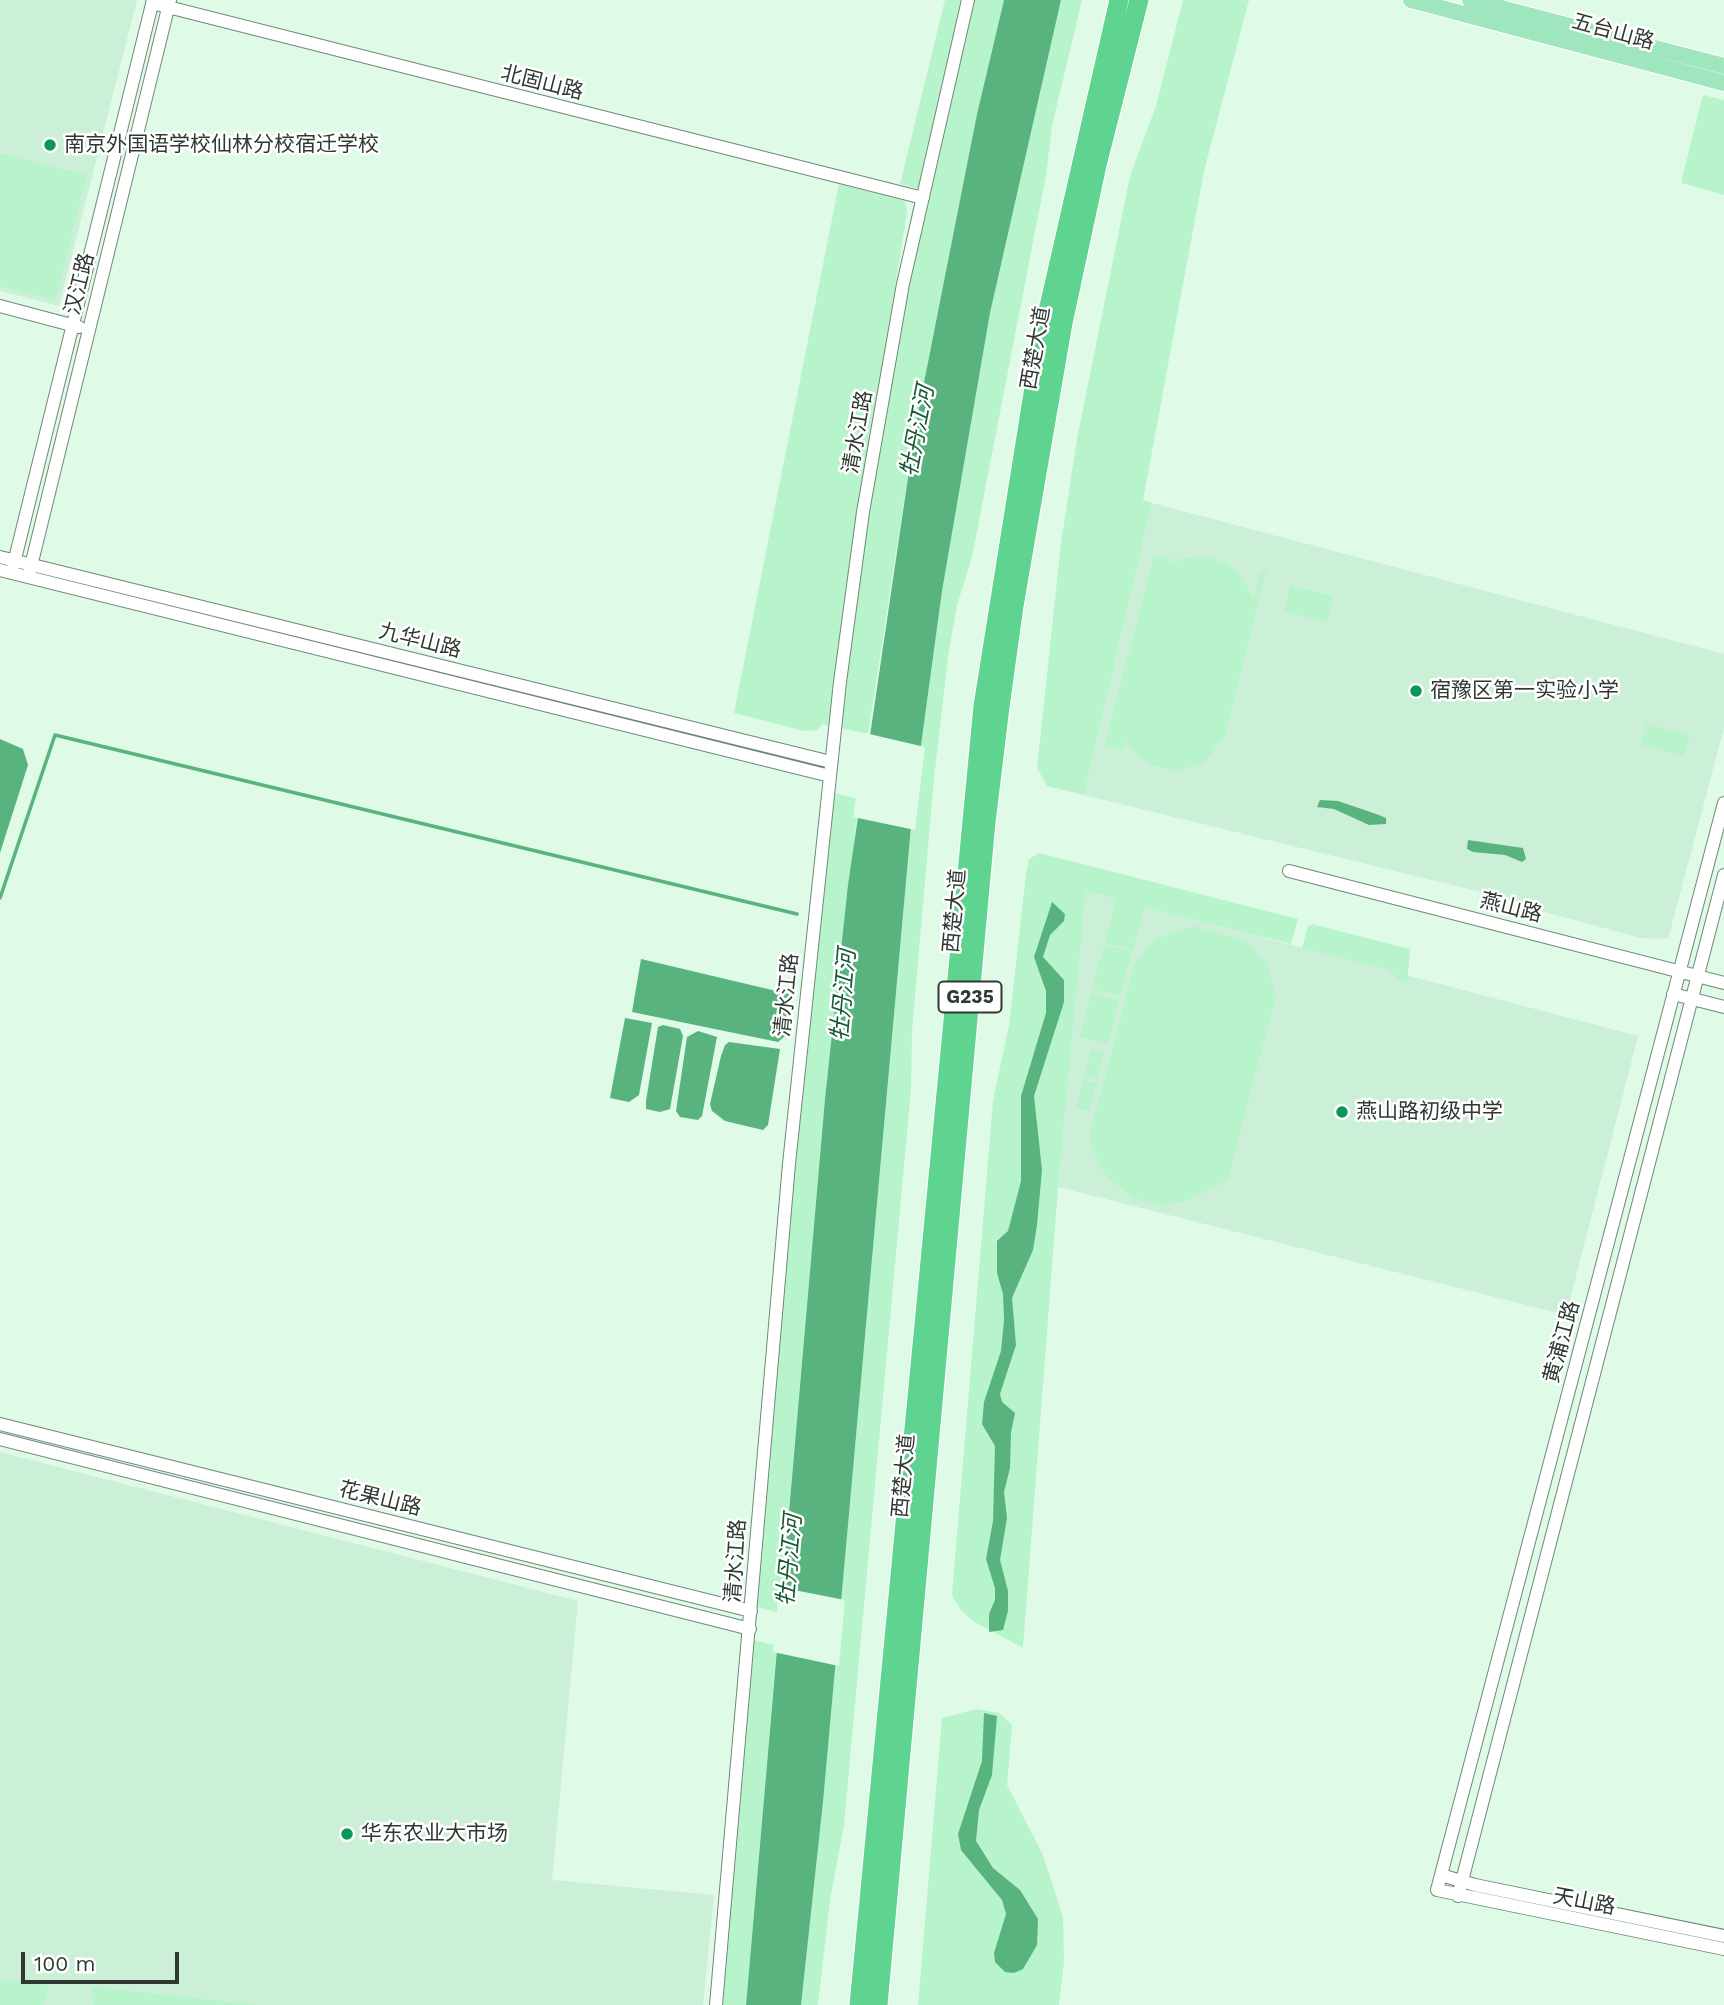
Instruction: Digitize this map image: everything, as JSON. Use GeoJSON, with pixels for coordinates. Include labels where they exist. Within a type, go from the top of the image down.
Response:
{"type":"FeatureCollection","features":[{"type":"Feature","properties":{"kind":"highway","name":"西楚大道"},"geometry":{"type":"LineString","coordinates":[[859,2005],[983,706],[1042,337],[1119,0]]}},
{"type":"Feature","properties":{"kind":"highway","name":"西楚大道"},"geometry":{"type":"LineString","coordinates":[[878,2005],[986,822],[1013,606],[1063,323],[1097,164],[1139,0]]}},
{"type":"Feature","properties":{"kind":"main road","name":"五台山路"},"geometry":{"type":"LineString","coordinates":[[1411,0],[1724,83]]}},
{"type":"Feature","properties":{"kind":"main road","name":"五台山路"},"geometry":{"type":"LineString","coordinates":[[1470,0],[1724,65]]}},
{"type":"Feature","properties":{"kind":"street","name":"清水江路"},"geometry":{"type":"LineString","coordinates":[[716,2005],[789,1164],[831,769],[863,512],[903,284],[968,0]]}},
{"type":"Feature","properties":{"kind":"street","name":"北固山路"},"geometry":{"type":"LineString","coordinates":[[153,2],[923,198]]}},
{"type":"Feature","properties":{"kind":"street","name":"汉江路"},"geometry":{"type":"LineString","coordinates":[[9,568],[73,325],[153,2]]}},
{"type":"Feature","properties":{"kind":"street","name":"汉江路"},"geometry":{"type":"LineString","coordinates":[[29,571],[169,4]]}},
{"type":"Feature","properties":{"kind":"street"},"geometry":{"type":"LineString","coordinates":[[0,306],[89,329]]}},
{"type":"Feature","properties":{"kind":"street","name":"九华山路"},"geometry":{"type":"LineString","coordinates":[[0,557],[9,568],[831,769]]}},
{"type":"Feature","properties":{"kind":"street","name":"黄浦江路"},"geometry":{"type":"LineString","coordinates":[[1437,1890],[1724,803]]}},
{"type":"Feature","properties":{"kind":"street","name":"燕山路"},"geometry":{"type":"LineString","coordinates":[[1289,872],[1724,983]]}},
{"type":"Feature","properties":{"kind":"street","name":"黄浦江路"},"geometry":{"type":"LineString","coordinates":[[1458,1896],[1724,875]]}},
{"type":"Feature","properties":{"kind":"street"},"geometry":{"type":"LineString","coordinates":[[1673,995],[1724,1007]]}},
{"type":"Feature","properties":{"kind":"street","name":"花果山路"},"geometry":{"type":"LineString","coordinates":[[0,1424],[751,1611]]}},
{"type":"Feature","properties":{"kind":"street","name":"花果山路"},"geometry":{"type":"LineString","coordinates":[[0,1439],[750,1629]]}},
{"type":"Feature","properties":{"kind":"street","name":"天山路"},"geometry":{"type":"LineString","coordinates":[[1441,1875],[1463,1882],[1724,1936]]}},
{"type":"Feature","properties":{"kind":"street","name":"天山路"},"geometry":{"type":"LineString","coordinates":[[1437,1890],[1724,1949]]}},
{"type":"Feature","properties":{"kind":"shaded area","name":"南京外国语学校仙林分校宿迁学校"},"geometry":{"type":"Polygon","coordinates":[[[0,0],[137,0],[59,306],[0,291],[0,0]]]}},
{"type":"Feature","properties":{"kind":"shaded area"},"geometry":{"type":"Polygon","coordinates":[[[945,0],[1004,0],[977,114],[916,423],[868,734],[822,724],[818,730],[804,731],[734,713],[839,184],[905,201],[907,212],[892,307],[917,188],[900,184],[945,0]]]}},
{"type":"Feature","properties":{"kind":"shaded area"},"geometry":{"type":"Polygon","coordinates":[[[1061,0],[1082,0],[1052,126],[1046,175],[972,557],[957,605],[948,657],[934,778],[912,1031],[911,1089],[844,1825],[830,1900],[818,2005],[801,2005],[823,1802],[913,804],[942,591],[990,313],[1061,0]]]}},
{"type":"Feature","properties":{"kind":"shaded area"},"geometry":{"type":"Polygon","coordinates":[[[1183,0],[1249,0],[1204,171],[1143,500],[1152,503],[1084,795],[1047,786],[1037,768],[1061,543],[1077,439],[1130,176],[1156,106],[1183,0]]]}},
{"type":"Feature","properties":{"kind":"shaded area"},"geometry":{"type":"Polygon","coordinates":[[[1703,95],[1724,100],[1724,195],[1681,183],[1703,95]]]}},
{"type":"Feature","properties":{"kind":"shaded area"},"geometry":{"type":"Polygon","coordinates":[[[0,153],[87,175],[55,300],[0,286],[0,153]]]}},
{"type":"Feature","properties":{"kind":"shaded area","name":"宿豫区第一实验小学"},"geometry":{"type":"Polygon","coordinates":[[[1152,503],[1724,654],[1724,728],[1668,939],[1641,938],[1522,906],[1522,902],[1084,795],[1152,503]]]}},
{"type":"Feature","properties":{"kind":"shaded area"},"geometry":{"type":"Polygon","coordinates":[[[1154,555],[1172,559],[1170,565],[1181,559],[1203,556],[1229,564],[1241,577],[1254,599],[1261,570],[1266,571],[1225,735],[1205,762],[1178,771],[1151,765],[1139,757],[1126,741],[1123,750],[1105,745],[1154,555]]]}},
{"type":"Feature","properties":{"kind":"shaded area"},"geometry":{"type":"Polygon","coordinates":[[[1290,586],[1333,596],[1327,622],[1284,611],[1290,586]]]}},
{"type":"Feature","properties":{"kind":"shaded area"},"geometry":{"type":"Polygon","coordinates":[[[1646,724],[1690,735],[1684,756],[1641,745],[1646,724]]]}},
{"type":"Feature","properties":{"kind":"shaded area"},"geometry":{"type":"Polygon","coordinates":[[[830,792],[859,799],[825,1099],[780,1613],[757,1607],[789,1211],[830,792]]]}},
{"type":"Feature","properties":{"kind":"shaded area"},"geometry":{"type":"Polygon","coordinates":[[[1039,853],[1298,919],[1291,944],[1145,907],[1133,950],[1105,943],[1116,899],[1086,891],[1058,1187],[1023,1648],[973,1621],[960,1609],[952,1595],[993,1101],[1009,1025],[1026,874],[1029,859],[1039,853]]]}},
{"type":"Feature","properties":{"kind":"shaded area","name":"燕山路初级中学"},"geometry":{"type":"Polygon","coordinates":[[[1086,891],[1638,1036],[1566,1315],[1058,1187],[1086,891]]]}},
{"type":"Feature","properties":{"kind":"shaded area"},"geometry":{"type":"Polygon","coordinates":[[[1312,924],[1410,949],[1407,986],[1388,970],[1302,948],[1308,926],[1312,924]]]}},
{"type":"Feature","properties":{"kind":"shaded area"},"geometry":{"type":"Polygon","coordinates":[[[1193,926],[1247,941],[1267,964],[1276,994],[1228,1180],[1186,1201],[1162,1205],[1133,1198],[1105,1175],[1091,1146],[1091,1130],[1135,964],[1145,949],[1158,938],[1193,926]]]}},
{"type":"Feature","properties":{"kind":"shaded area"},"geometry":{"type":"Polygon","coordinates":[[[1104,945],[1132,952],[1120,996],[1092,989],[1104,945]]]}},
{"type":"Feature","properties":{"kind":"shaded area"},"geometry":{"type":"Polygon","coordinates":[[[1091,993],[1119,1000],[1108,1044],[1080,1037],[1091,993]]]}},
{"type":"Feature","properties":{"kind":"shaded area"},"geometry":{"type":"Polygon","coordinates":[[[1091,1049],[1104,1052],[1097,1080],[1084,1077],[1091,1049]]]}},
{"type":"Feature","properties":{"kind":"shaded area"},"geometry":{"type":"Polygon","coordinates":[[[1083,1080],[1097,1083],[1089,1111],[1076,1108],[1083,1080]]]}},
{"type":"Feature","properties":{"kind":"shaded area","name":"华东农业大市场"},"geometry":{"type":"Polygon","coordinates":[[[0,1452],[578,1601],[552,1880],[714,1895],[703,2005],[0,2005],[0,1452]]]}},
{"type":"Feature","properties":{"kind":"shaded area"},"geometry":{"type":"Polygon","coordinates":[[[753,1640],[777,1646],[746,2005],[720,2005],[753,1640]]]}},
{"type":"Feature","properties":{"kind":"shaded area"},"geometry":{"type":"Polygon","coordinates":[[[976,1709],[999,1713],[1012,1725],[1007,1785],[1043,1855],[1063,1917],[1064,1961],[1059,2005],[918,2005],[942,1718],[976,1709]]]}},
{"type":"Feature","properties":{"kind":"shaded area"},"geometry":{"type":"Polygon","coordinates":[[[0,1980],[48,1985],[49,1989],[43,2005],[0,2005],[0,1980]]]}},
{"type":"Feature","properties":{"kind":"shaded area"},"geometry":{"type":"Polygon","coordinates":[[[92,1987],[259,2005],[93,2005],[92,1987]]]}},
{"type":"Feature","properties":{"kind":"water","name":"牡丹江河"},"geometry":{"type":"Polygon","coordinates":[[[1004,0],[1061,0],[990,313],[942,591],[913,804],[823,1802],[801,2005],[746,2005],[825,1099],[848,885],[916,423],[977,114],[1004,0]]]}},
{"type":"Feature","properties":{"kind":"water"},"geometry":{"type":"Polygon","coordinates":[[[0,739],[23,749],[28,765],[0,853],[0,739]]]}},
{"type":"Feature","properties":{"kind":"water"},"geometry":{"type":"Polygon","coordinates":[[[1320,800],[1338,801],[1379,815],[1386,818],[1386,824],[1369,825],[1334,809],[1317,807],[1320,800]]]}},
{"type":"Feature","properties":{"kind":"water"},"geometry":{"type":"Polygon","coordinates":[[[1468,840],[1523,848],[1526,859],[1522,862],[1505,855],[1473,852],[1467,849],[1468,840]]]}},
{"type":"Feature","properties":{"kind":"water"},"geometry":{"type":"Polygon","coordinates":[[[1052,902],[1065,914],[1064,921],[1050,935],[1043,957],[1064,980],[1064,1002],[1034,1096],[1042,1170],[1037,1225],[1033,1250],[1012,1298],[1016,1345],[1000,1394],[1002,1402],[1015,1413],[1011,1432],[1010,1468],[1004,1492],[1007,1518],[1000,1560],[1008,1591],[1008,1611],[1003,1630],[989,1632],[989,1614],[995,1600],[995,1588],[986,1559],[993,1521],[995,1446],[982,1424],[984,1402],[1001,1351],[1004,1320],[1003,1294],[997,1273],[997,1241],[1008,1231],[1021,1181],[1021,1096],[1046,1013],[1046,991],[1034,957],[1052,902]]]}},
{"type":"Feature","properties":{"kind":"water"},"geometry":{"type":"Polygon","coordinates":[[[641,959],[789,994],[785,1036],[778,1042],[632,1012],[641,959]]]}},
{"type":"Feature","properties":{"kind":"water"},"geometry":{"type":"Polygon","coordinates":[[[625,1018],[652,1023],[639,1095],[629,1102],[610,1098],[625,1018]]]}},
{"type":"Feature","properties":{"kind":"water"},"geometry":{"type":"Polygon","coordinates":[[[663,1025],[680,1029],[683,1036],[670,1109],[660,1112],[646,1109],[646,1101],[658,1027],[663,1025]]]}},
{"type":"Feature","properties":{"kind":"water"},"geometry":{"type":"Polygon","coordinates":[[[698,1031],[717,1037],[702,1116],[698,1120],[680,1117],[676,1111],[687,1037],[698,1031]]]}},
{"type":"Feature","properties":{"kind":"water"},"geometry":{"type":"Polygon","coordinates":[[[729,1042],[780,1049],[768,1125],[763,1130],[725,1121],[712,1111],[710,1104],[721,1056],[729,1042]]]}},
{"type":"Feature","properties":{"kind":"water"},"geometry":{"type":"Polygon","coordinates":[[[984,1713],[997,1716],[992,1775],[979,1810],[976,1841],[993,1868],[1020,1890],[1038,1919],[1037,1945],[1023,1969],[1014,1973],[1005,1972],[995,1962],[994,1953],[1006,1914],[1002,1900],[961,1850],[958,1834],[982,1761],[984,1713]]]}},
{"type":"Feature","properties":{"kind":"pier"},"geometry":{"type":"Polygon","coordinates":[[[865,733],[925,747],[915,830],[853,817],[865,733]]]}},
{"type":"Feature","properties":{"kind":"pier"},"geometry":{"type":"Polygon","coordinates":[[[779,1587],[845,1600],[839,1666],[773,1652],[779,1587]]]}},
{"type":"Feature","properties":{"kind":"waterway"},"geometry":{"type":"LineString","coordinates":[[0,898],[55,735],[797,914]]}},
{"type":"Feature","properties":{"kind":"place","name":"南京外国语学校仙林分校宿迁学校"},"geometry":{"type":"Point","coordinates":[50,145]}},
{"type":"Feature","properties":{"kind":"place","name":"宿豫区第一实验小学"},"geometry":{"type":"Point","coordinates":[1416,691]}},
{"type":"Feature","properties":{"kind":"place","name":"燕山路初级中学"},"geometry":{"type":"Point","coordinates":[1342,1112]}},
{"type":"Feature","properties":{"kind":"place","name":"华东农业大市场"},"geometry":{"type":"Point","coordinates":[347,1834]}}]}
